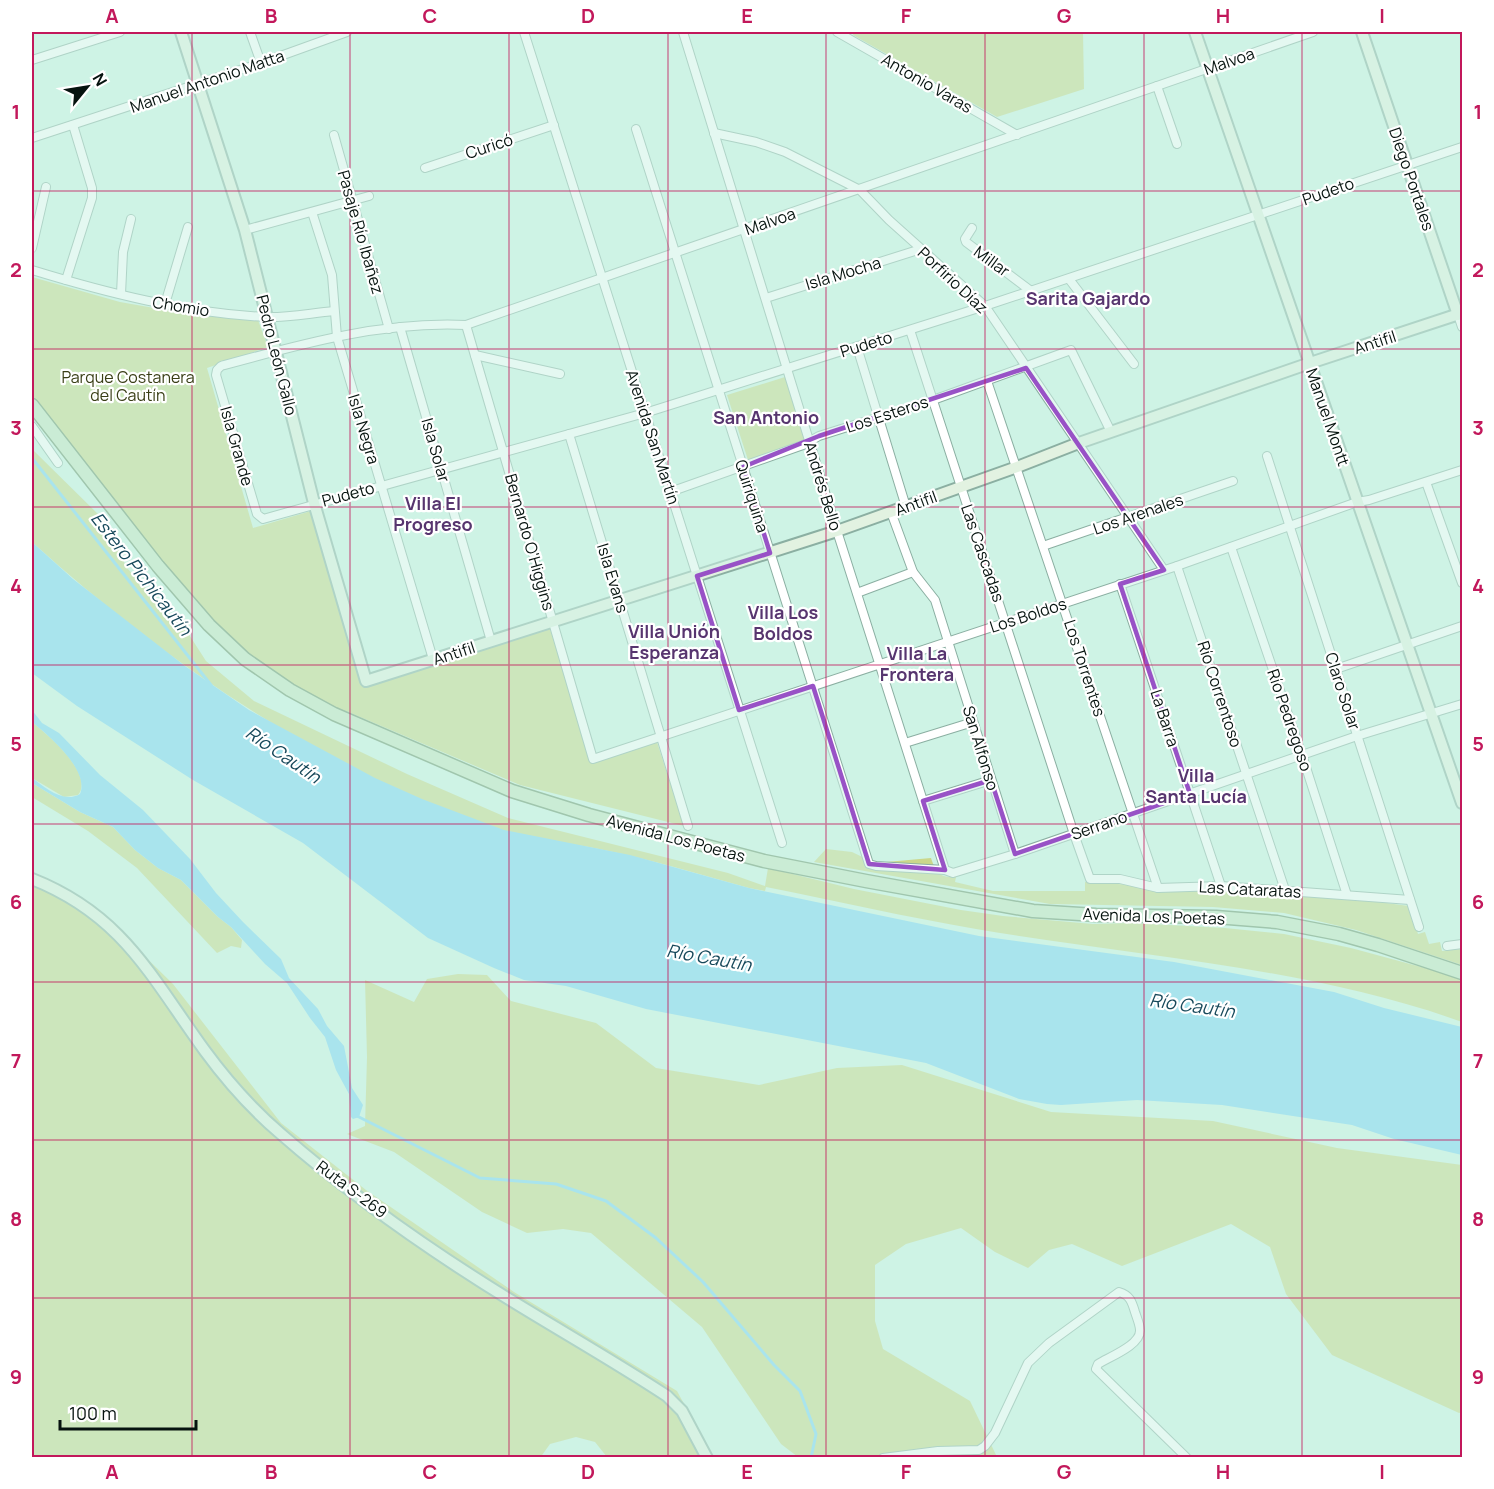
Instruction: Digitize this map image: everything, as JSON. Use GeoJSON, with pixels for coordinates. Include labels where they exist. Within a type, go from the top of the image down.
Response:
{"type":"FeatureCollection","features":[{"type":"Feature","properties":{"kind":"main road","name":"Avenida Los Poetas"},"geometry":{"type":"LineString","coordinates":[[32,405],[158,566],[209,625],[245,659],[290,690],[334,714],[512,791],[589,815],[764,861],[901,888],[1034,911],[1216,917],[1277,922],[1339,934],[1462,973]]}},
{"type":"Feature","properties":{"kind":"street"},"geometry":{"type":"LineString","coordinates":[[32,60],[120,32]]}},
{"type":"Feature","properties":{"kind":"street","name":"Pedro León Gallo"},"geometry":{"type":"LineString","coordinates":[[181,32],[245,230],[314,503],[366,681]]}},
{"type":"Feature","properties":{"kind":"street"},"geometry":{"type":"LineString","coordinates":[[250,32],[261,63]]}},
{"type":"Feature","properties":{"kind":"street","name":"Manuel Antonio Matta"},"geometry":{"type":"LineString","coordinates":[[32,138],[261,63],[347,32]]}},
{"type":"Feature","properties":{"kind":"street","name":"Avenida San Martín"},"geometry":{"type":"LineString","coordinates":[[524,32],[782,843]]}},
{"type":"Feature","properties":{"kind":"street","name":"Andrés Bello"},"geometry":{"type":"LineString","coordinates":[[683,32],[837,531],[945,870]]}},
{"type":"Feature","properties":{"kind":"street","name":"Antonio Varas"},"geometry":{"type":"LineString","coordinates":[[837,32],[1017,135]]}},
{"type":"Feature","properties":{"kind":"street","name":"Manuel Montt"},"geometry":{"type":"LineString","coordinates":[[1195,32],[1462,803]]}},
{"type":"Feature","properties":{"kind":"street","name":"Malvoa"},"geometry":{"type":"LineString","coordinates":[[218,370],[221,366],[337,337],[400,327],[466,325],[1313,32]]}},
{"type":"Feature","properties":{"kind":"street","name":"Diego Portales"},"geometry":{"type":"LineString","coordinates":[[1362,32],[1460,314],[1462,327]]}},
{"type":"Feature","properties":{"kind":"street"},"geometry":{"type":"LineString","coordinates":[[1157,86],[1177,144]]}},
{"type":"Feature","properties":{"kind":"street"},"geometry":{"type":"LineString","coordinates":[[66,280],[92,198],[92,188],[73,125]]}},
{"type":"Feature","properties":{"kind":"street","name":"Curicó"},"geometry":{"type":"LineString","coordinates":[[424,168],[554,125]]}},
{"type":"Feature","properties":{"kind":"street","name":"Quiriquina"},"geometry":{"type":"LineString","coordinates":[[636,129],[869,864]]}},
{"type":"Feature","properties":{"kind":"street","name":"Porfirio Díaz"},"geometry":{"type":"LineString","coordinates":[[714,133],[756,142],[785,152],[860,190],[985,306],[1076,444],[1164,570]]}},
{"type":"Feature","properties":{"kind":"street","name":"Pasaje Río Ibañez"},"geometry":{"type":"LineString","coordinates":[[334,135],[389,329]]}},
{"type":"Feature","properties":{"kind":"street","name":"Pudeto"},"geometry":{"type":"LineString","coordinates":[[263,519],[645,413],[788,369],[1069,279],[1462,147]]}},
{"type":"Feature","properties":{"kind":"street"},"geometry":{"type":"LineString","coordinates":[[32,248],[46,187]]}},
{"type":"Feature","properties":{"kind":"street"},"geometry":{"type":"LineString","coordinates":[[245,230],[369,196]]}},
{"type":"Feature","properties":{"kind":"street","name":"Isla Negra"},"geometry":{"type":"LineString","coordinates":[[312,212],[332,275],[337,337],[433,659]]}},
{"type":"Feature","properties":{"kind":"street"},"geometry":{"type":"LineString","coordinates":[[121,294],[123,252],[131,219]]}},
{"type":"Feature","properties":{"kind":"street"},"geometry":{"type":"LineString","coordinates":[[165,304],[188,227]]}},
{"type":"Feature","properties":{"kind":"street","name":"Millar"},"geometry":{"type":"LineString","coordinates":[[972,228],[965,239],[966,242],[1031,291]]}},
{"type":"Feature","properties":{"kind":"street","name":"Isla Mocha"},"geometry":{"type":"LineString","coordinates":[[766,298],[921,249]]}},
{"type":"Feature","properties":{"kind":"street","name":"Chomio"},"geometry":{"type":"LineString","coordinates":[[32,270],[121,294],[196,310],[267,317],[334,311]]}},
{"type":"Feature","properties":{"kind":"street"},"geometry":{"type":"LineString","coordinates":[[1069,279],[1134,364]]}},
{"type":"Feature","properties":{"kind":"street","name":"Antifil"},"geometry":{"type":"LineString","coordinates":[[366,681],[837,531],[1076,444],[1460,314]]}},
{"type":"Feature","properties":{"kind":"street","name":"Bernardo O'Higgins"},"geometry":{"type":"LineString","coordinates":[[466,325],[593,759]]}},
{"type":"Feature","properties":{"kind":"street","name":"Isla Solar"},"geometry":{"type":"LineString","coordinates":[[400,327],[491,641]]}},
{"type":"Feature","properties":{"kind":"street","name":"Las Cascadas"},"geometry":{"type":"LineString","coordinates":[[910,330],[1090,879]]}},
{"type":"Feature","properties":{"kind":"street"},"geometry":{"type":"LineString","coordinates":[[857,347],[906,507]]}},
{"type":"Feature","properties":{"kind":"street","name":"Los Esteros"},"geometry":{"type":"LineString","coordinates":[[670,492],[810,442],[819,436],[933,400],[1071,350],[1111,432]]}},
{"type":"Feature","properties":{"kind":"street"},"geometry":{"type":"LineString","coordinates":[[475,355],[560,374]]}},
{"type":"Feature","properties":{"kind":"street","name":"Isla Grande"},"geometry":{"type":"LineString","coordinates":[[218,370],[216,375],[257,514],[263,519]]}},
{"type":"Feature","properties":{"kind":"street","name":"Los Torrentes"},"geometry":{"type":"LineString","coordinates":[[987,381],[1158,888]]}},
{"type":"Feature","properties":{"kind":"street"},"geometry":{"type":"LineString","coordinates":[[32,426],[58,463]]}},
{"type":"Feature","properties":{"kind":"street","name":"Isla Evans"},"geometry":{"type":"LineString","coordinates":[[569,434],[688,826]]}},
{"type":"Feature","properties":{"kind":"street","name":"Claro Solar"},"geometry":{"type":"LineString","coordinates":[[1267,456],[1419,927]]}},
{"type":"Feature","properties":{"kind":"street","name":"Los Boldos"},"geometry":{"type":"LineString","coordinates":[[593,759],[1177,566],[1357,502],[1462,470]]}},
{"type":"Feature","properties":{"kind":"street","name":"Los Arenales"},"geometry":{"type":"LineString","coordinates":[[1043,546],[1233,482]]}},
{"type":"Feature","properties":{"kind":"street"},"geometry":{"type":"LineString","coordinates":[[1426,482],[1462,584]]}},
{"type":"Feature","properties":{"kind":"street","name":"San Alfonso"},"geometry":{"type":"LineString","coordinates":[[891,512],[913,572],[935,600],[1015,854]]}},
{"type":"Feature","properties":{"kind":"street","name":"Río Pedregoso"},"geometry":{"type":"LineString","coordinates":[[1232,547],[1347,895]]}},
{"type":"Feature","properties":{"kind":"street","name":"Río Correntoso"},"geometry":{"type":"LineString","coordinates":[[1177,566],[1285,890]]}},
{"type":"Feature","properties":{"kind":"street"},"geometry":{"type":"LineString","coordinates":[[857,592],[913,572]]}},
{"type":"Feature","properties":{"kind":"street","name":"La Barra"},"geometry":{"type":"LineString","coordinates":[[1120,584],[1221,886]]}},
{"type":"Feature","properties":{"kind":"street"},"geometry":{"type":"LineString","coordinates":[[1336,669],[1462,626]]}},
{"type":"Feature","properties":{"kind":"street","name":"Serrano"},"geometry":{"type":"LineString","coordinates":[[869,864],[945,870],[953,873],[1074,834],[1357,736],[1462,704]]}},
{"type":"Feature","properties":{"kind":"street"},"geometry":{"type":"LineString","coordinates":[[904,743],[973,722]]}},
{"type":"Feature","properties":{"kind":"street"},"geometry":{"type":"LineString","coordinates":[[923,801],[991,780]]}},
{"type":"Feature","properties":{"kind":"street","name":"Ruta S-269"},"geometry":{"type":"LineString","coordinates":[[32,879],[75,900],[124,940],[212,1060],[242,1095],[282,1135],[357,1194],[461,1268],[667,1396],[682,1411],[707,1458]]}},
{"type":"Feature","properties":{"kind":"street","name":"Las Cataratas"},"geometry":{"type":"LineString","coordinates":[[1090,879],[1120,879],[1158,888],[1221,886],[1410,900]]}},
{"type":"Feature","properties":{"kind":"street"},"geometry":{"type":"LineString","coordinates":[[1447,946],[1462,944]]}},
{"type":"Feature","properties":{"kind":"street"},"geometry":{"type":"LineString","coordinates":[[883,1458],[938,1451],[979,1449],[985,1446],[995,1433],[1028,1363],[1048,1343],[1119,1293],[1126,1294],[1132,1301],[1140,1331],[1139,1336],[1137,1341],[1098,1364],[1096,1369],[1187,1458]]}},
{"type":"Feature","properties":{"kind":"highlighted area"},"geometry":{"type":"Polygon","coordinates":[[[1026,368],[1164,570],[1120,584],[1190,794],[1015,854],[991,780],[923,801],[945,870],[869,864],[813,686],[739,710],[697,576],[770,553],[743,467],[819,436],[1026,368]]]}},
{"type":"Feature","properties":{"kind":"green space"},"geometry":{"type":"Polygon","coordinates":[[[854,32],[1083,32],[1084,89],[997,117],[853,35],[854,32]]]}},
{"type":"Feature","properties":{"kind":"green space","name":"Parque Costanera del Cautín"},"geometry":{"type":"Polygon","coordinates":[[[32,277],[120,302],[200,316],[258,320],[268,347],[207,368],[253,528],[311,511],[362,683],[549,626],[592,762],[656,739],[684,826],[520,785],[346,711],[335,711],[292,686],[246,653],[212,622],[170,577],[32,395],[32,277]]]}},
{"type":"Feature","properties":{"kind":"green space"},"geometry":{"type":"Polygon","coordinates":[[[785,377],[805,442],[748,460],[727,395],[785,377]]]}},
{"type":"Feature","properties":{"kind":"green space"},"geometry":{"type":"Polygon","coordinates":[[[32,449],[111,528],[126,567],[188,633],[206,661],[254,701],[407,774],[508,818],[728,873],[765,886],[768,868],[854,889],[1003,916],[1093,924],[1132,923],[1225,928],[1284,934],[1351,948],[1462,978],[1462,1022],[1403,1003],[1282,975],[1037,939],[897,914],[766,887],[765,891],[749,888],[618,853],[505,831],[440,808],[376,780],[254,712],[195,673],[139,631],[32,542],[32,449]]]}},
{"type":"Feature","properties":{"kind":"green space"},"geometry":{"type":"Polygon","coordinates":[[[32,722],[58,745],[75,766],[82,786],[78,795],[64,797],[32,778],[32,722]]]}},
{"type":"Feature","properties":{"kind":"green space"},"geometry":{"type":"Polygon","coordinates":[[[32,783],[80,812],[113,827],[135,850],[158,868],[181,880],[231,927],[242,940],[241,948],[231,946],[217,953],[137,868],[88,831],[32,797],[32,783]]]}},
{"type":"Feature","properties":{"kind":"green space"},"geometry":{"type":"Polygon","coordinates":[[[826,849],[852,852],[875,863],[931,858],[939,874],[956,877],[955,882],[993,891],[1085,891],[1085,882],[1348,898],[1409,906],[1418,934],[1425,932],[1429,944],[1440,942],[1442,951],[1462,949],[1462,965],[1356,930],[1284,913],[1213,907],[1050,904],[814,862],[826,849]]]}},
{"type":"Feature","properties":{"kind":"green space"},"geometry":{"type":"Polygon","coordinates":[[[32,874],[123,935],[173,984],[281,1123],[366,1190],[514,1292],[677,1391],[713,1457],[607,1457],[595,1442],[576,1437],[550,1444],[540,1458],[32,1457],[32,874]]]}},
{"type":"Feature","properties":{"kind":"green space"},"geometry":{"type":"Polygon","coordinates":[[[458,974],[487,975],[511,1001],[596,1023],[656,1068],[759,1085],[837,1068],[902,1065],[1051,1112],[1213,1121],[1337,1148],[1462,1165],[1462,1412],[1459,1413],[1332,1355],[1286,1294],[1270,1247],[1231,1224],[1122,1266],[1072,1244],[1049,1250],[1028,1268],[995,1252],[961,1228],[906,1244],[875,1265],[875,1321],[883,1349],[970,1401],[997,1457],[798,1457],[781,1444],[702,1327],[591,1233],[563,1229],[527,1233],[482,1212],[394,1152],[347,1134],[365,1126],[367,1057],[365,980],[414,1002],[427,979],[458,974]]]}},
{"type":"Feature","properties":{"kind":"water","name":"Río Cautín"},"geometry":{"type":"Polygon","coordinates":[[[32,542],[73,579],[185,666],[249,710],[375,778],[422,799],[504,830],[630,855],[749,888],[979,936],[1174,962],[1334,992],[1384,1008],[1462,1027],[1462,1155],[1394,1139],[1352,1125],[1222,1105],[1137,1100],[1061,1105],[1019,1099],[926,1063],[646,1009],[566,986],[524,980],[494,968],[428,938],[303,843],[193,780],[77,706],[32,673],[32,542]]]}},
{"type":"Feature","properties":{"kind":"water"},"geometry":{"type":"Polygon","coordinates":[[[32,710],[42,723],[59,733],[100,775],[143,810],[190,859],[216,893],[281,959],[289,978],[318,1009],[327,1026],[344,1046],[352,1088],[363,1105],[359,1117],[353,1119],[351,1117],[349,1094],[336,1070],[325,1037],[287,983],[181,880],[158,868],[135,850],[113,827],[80,812],[32,783],[32,778],[61,796],[74,797],[80,794],[79,774],[66,754],[32,722],[32,710]]]}},
{"type":"Feature","properties":{"kind":"waterway","name":"Estero Pichicautín"},"geometry":{"type":"LineString","coordinates":[[32,458],[211,685]]}},
{"type":"Feature","properties":{"kind":"waterway"},"geometry":{"type":"LineString","coordinates":[[357,1116],[480,1178],[556,1184],[606,1201],[656,1238],[703,1282],[774,1365],[800,1391],[816,1434],[811,1458]]}},
{"type":"Feature","properties":{"kind":"district","name":"Sarita Gajardo"},"geometry":{"type":"Point","coordinates":[1088,299]}},
{"type":"Feature","properties":{"kind":"district","name":"San Antonio"},"geometry":{"type":"Point","coordinates":[766,418]}},
{"type":"Feature","properties":{"kind":"district","name":"Villa El Progreso"},"geometry":{"type":"Point","coordinates":[433,514]}},
{"type":"Feature","properties":{"kind":"district","name":"Villa Los Boldos"},"geometry":{"type":"Point","coordinates":[783,623]}},
{"type":"Feature","properties":{"kind":"district","name":"Villa Unión Esperanza"},"geometry":{"type":"Point","coordinates":[674,642]}},
{"type":"Feature","properties":{"kind":"district","name":"Villa La Frontera"},"geometry":{"type":"Point","coordinates":[917,664]}},
{"type":"Feature","properties":{"kind":"district","name":"Villa Santa Lucía"},"geometry":{"type":"Point","coordinates":[1196,786]}}]}
